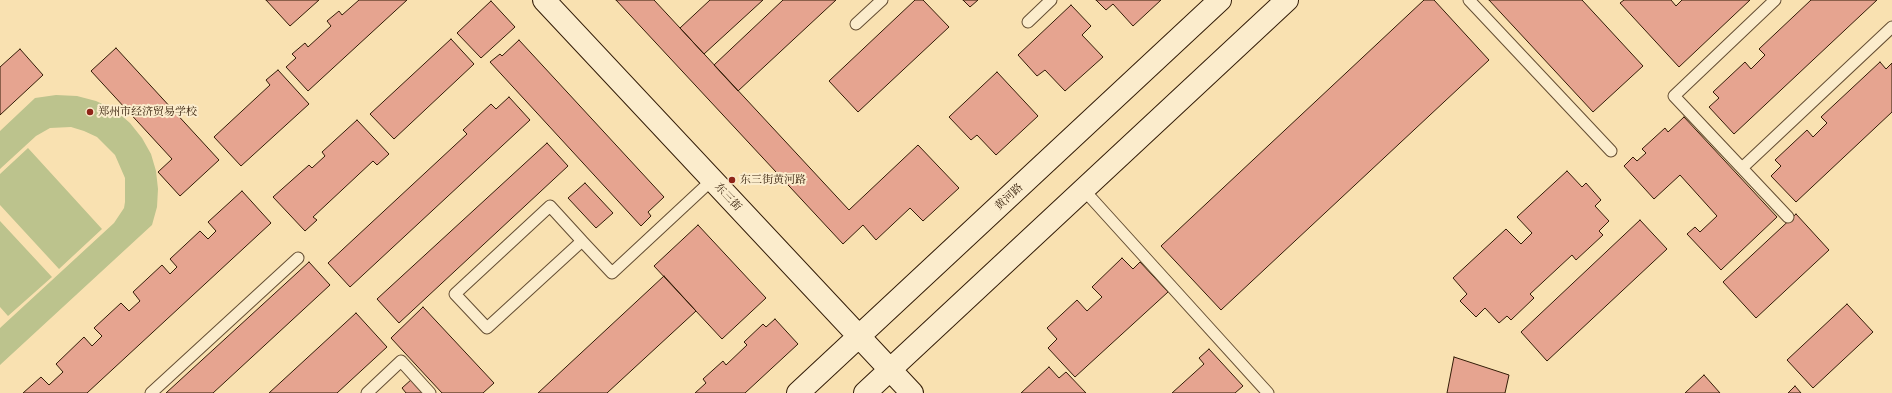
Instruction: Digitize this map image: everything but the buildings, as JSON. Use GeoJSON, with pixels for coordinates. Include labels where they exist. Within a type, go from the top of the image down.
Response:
{"type":"FeatureCollection","features":[{"type":"Feature","properties":{"kind":"main road","name":"东三街"},"geometry":{"type":"LineString","coordinates":[[544,0],[912,393]]}},
{"type":"Feature","properties":{"kind":"main road","name":"黄河路"},"geometry":{"type":"LineString","coordinates":[[798,393],[1220,0]]}},
{"type":"Feature","properties":{"kind":"main road"},"geometry":{"type":"LineString","coordinates":[[865,393],[1287,0]]}},
{"type":"Feature","properties":{"kind":"lane"},"geometry":{"type":"LineString","coordinates":[[856,24],[882,0]]}},
{"type":"Feature","properties":{"kind":"lane"},"geometry":{"type":"LineString","coordinates":[[1028,22],[1051,0]]}},
{"type":"Feature","properties":{"kind":"lane"},"geometry":{"type":"LineString","coordinates":[[1470,0],[1611,151]]}},
{"type":"Feature","properties":{"kind":"lane"},"geometry":{"type":"LineString","coordinates":[[1775,0],[1674,96],[1788,217]]}},
{"type":"Feature","properties":{"kind":"lane"},"geometry":{"type":"LineString","coordinates":[[1742,168],[1892,27]]}},
{"type":"Feature","properties":{"kind":"lane"},"geometry":{"type":"LineString","coordinates":[[582,240],[487,328],[455,294],[550,206],[582,240],[612,272],[712,180]]}},
{"type":"Feature","properties":{"kind":"lane"},"geometry":{"type":"LineString","coordinates":[[1083,190],[1268,393]]}},
{"type":"Feature","properties":{"kind":"lane"},"geometry":{"type":"LineString","coordinates":[[151,393],[298,258]]}},
{"type":"Feature","properties":{"kind":"lane"},"geometry":{"type":"LineString","coordinates":[[367,393],[401,361],[430,393]]}},
{"type":"Feature","properties":{"kind":"green space"},"geometry":{"type":"Polygon","coordinates":[[[56,95],[77,96],[96,101],[115,110],[130,123],[142,138],[151,154],[156,171],[158,189],[157,207],[152,225],[0,365],[0,328],[114,223],[124,208],[125,178],[115,155],[97,137],[84,131],[71,127],[50,128],[36,136],[0,169],[0,131],[35,98],[56,95]]]}},
{"type":"Feature","properties":{"kind":"green space"},"geometry":{"type":"Polygon","coordinates":[[[28,148],[102,229],[59,269],[0,205],[0,174],[28,148]]]}},
{"type":"Feature","properties":{"kind":"green space"},"geometry":{"type":"Polygon","coordinates":[[[0,221],[52,277],[8,316],[0,307],[0,221]]]}},
{"type":"Feature","properties":{"kind":"place","name":"郑州市经济贸易学校"},"geometry":{"type":"Point","coordinates":[90,112]}},
{"type":"Feature","properties":{"kind":"place","name":"东三街黄河路"},"geometry":{"type":"Point","coordinates":[732,180]}}]}
